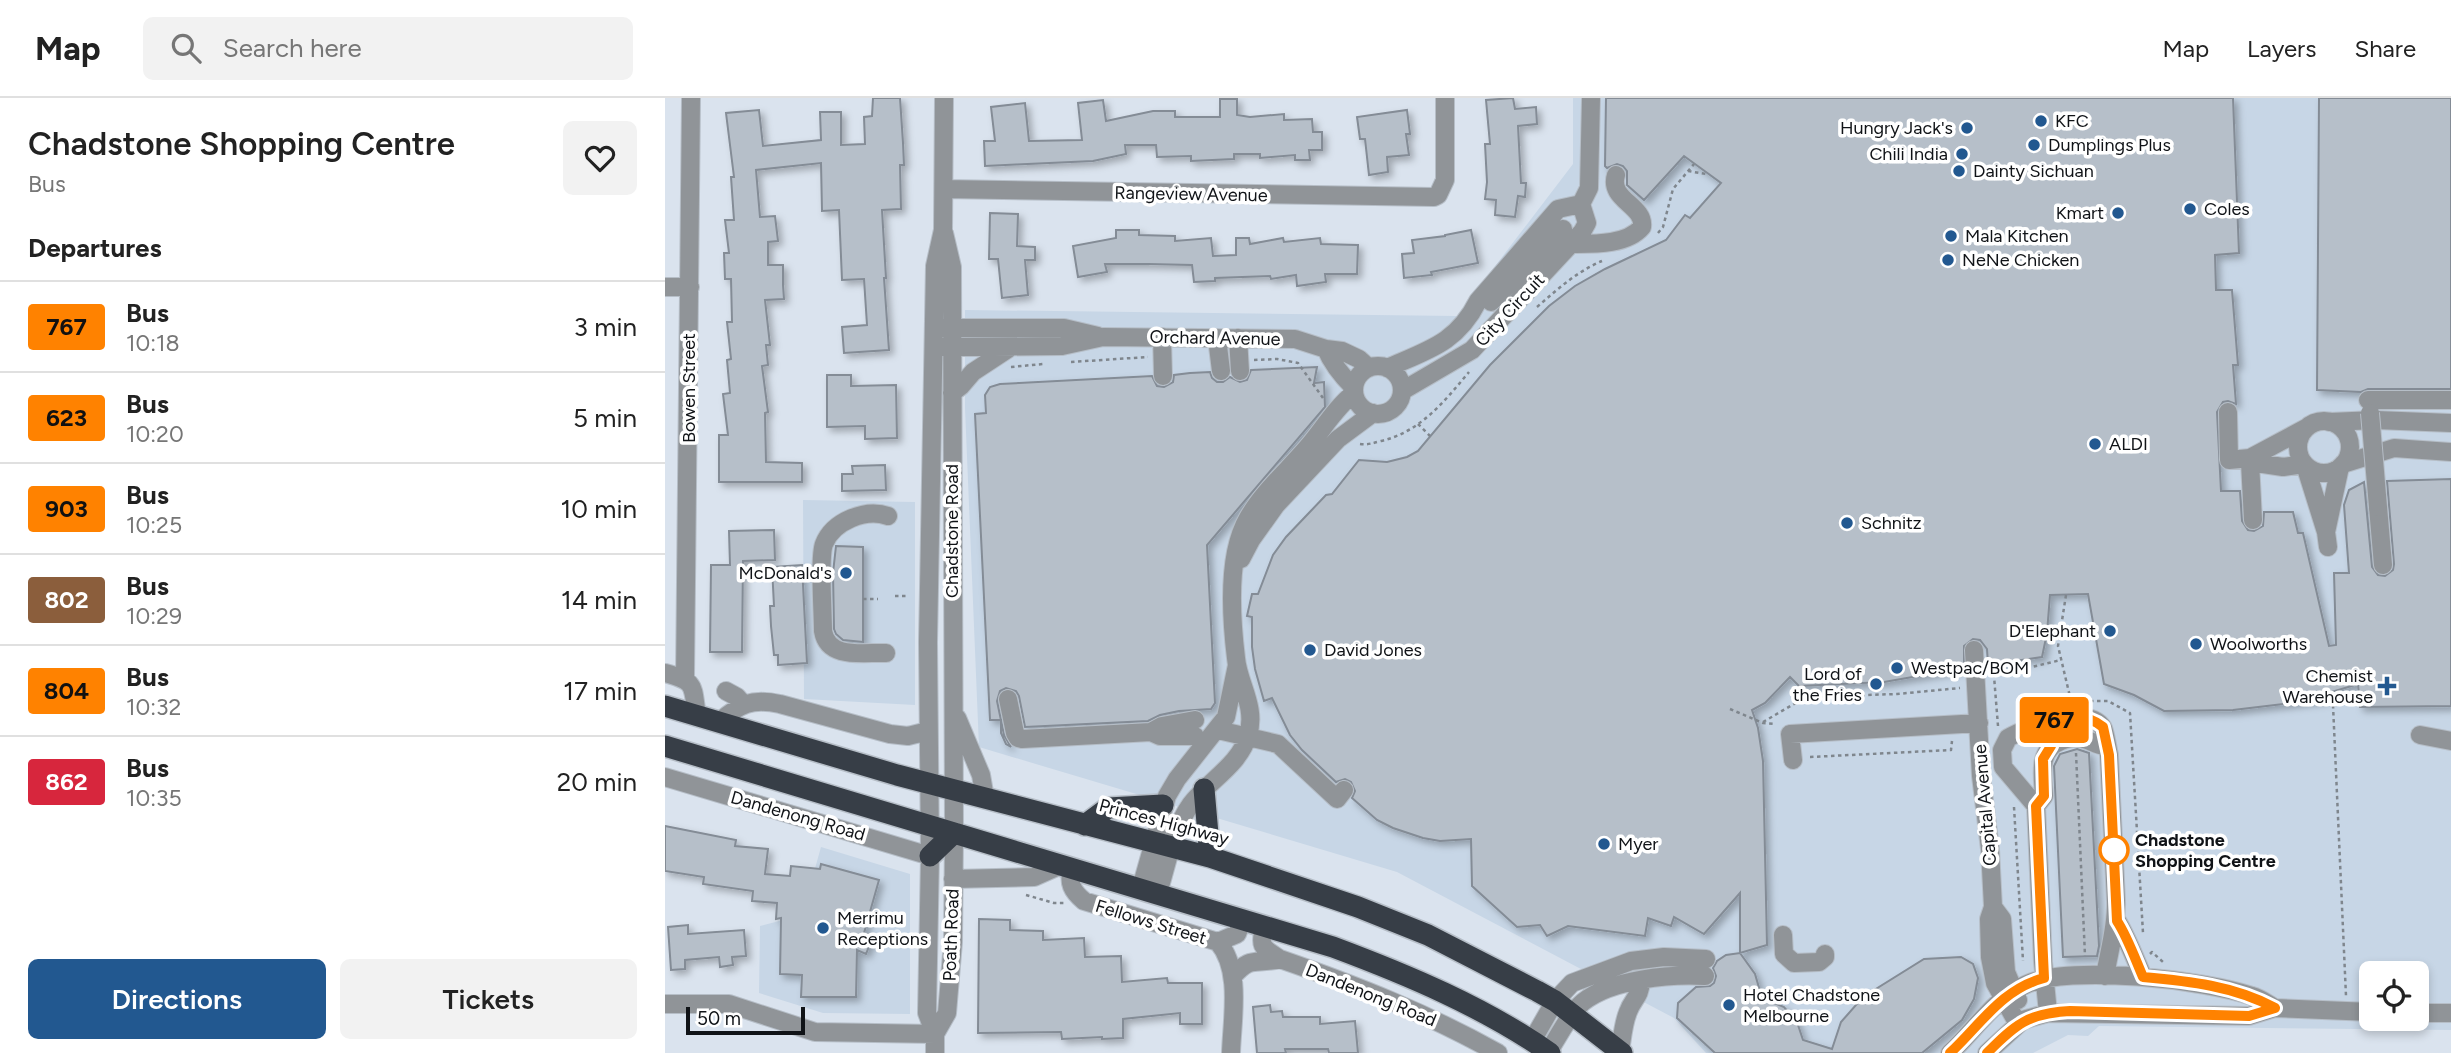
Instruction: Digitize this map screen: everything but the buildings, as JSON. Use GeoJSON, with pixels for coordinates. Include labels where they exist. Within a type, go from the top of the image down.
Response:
{"type":"FeatureCollection","features":[{"type":"Feature","properties":{"kind":"highway","name":"Princes Highway"},"geometry":{"type":"LineString","coordinates":[[665,706],[929,783],[1210,857],[1339,900],[1428,935],[1484,962],[1555,1001],[1621,1053]]}},
{"type":"Feature","properties":{"kind":"highway"},"geometry":{"type":"LineString","coordinates":[[665,746],[1333,947],[1384,966],[1484,1013],[1543,1048]]}},
{"type":"Feature","properties":{"kind":"highway"},"geometry":{"type":"LineString","coordinates":[[1204,789],[1210,857]]}},
{"type":"Feature","properties":{"kind":"highway"},"geometry":{"type":"LineString","coordinates":[[1085,825],[1108,808],[1163,806]]}},
{"type":"Feature","properties":{"kind":"highway"},"geometry":{"type":"LineString","coordinates":[[930,856],[954,833]]}},
{"type":"Feature","properties":{"kind":"street","name":"Bowen Street"},"geometry":{"type":"LineString","coordinates":[[685,679],[691,98]]}},
{"type":"Feature","properties":{"kind":"street","name":"Chadstone Road"},"geometry":{"type":"LineString","coordinates":[[930,825],[928,731],[943,328],[952,267],[943,230],[944,98]]}},
{"type":"Feature","properties":{"kind":"street","name":"Rangeview Avenue"},"geometry":{"type":"LineString","coordinates":[[944,189],[1421,198],[1438,195],[1445,180],[1445,98]]}},
{"type":"Feature","properties":{"kind":"street","name":"City Circuit"},"geometry":{"type":"LineString","coordinates":[[1402,391],[1466,354],[1489,333],[1568,237],[1587,223],[1581,204],[1590,188],[1598,130],[1591,98]]}},
{"type":"Feature","properties":{"kind":"street"},"geometry":{"type":"LineString","coordinates":[[1471,315],[1479,313],[1509,284],[1517,281],[1568,237],[1609,242],[1635,233],[1642,227],[1644,223],[1641,216],[1615,187],[1616,175]]}},
{"type":"Feature","properties":{"kind":"street","name":"City Circuit"},"geometry":{"type":"LineString","coordinates":[[1378,368],[1439,345],[1460,328],[1478,301],[1558,209],[1581,204]]}},
{"type":"Feature","properties":{"kind":"street"},"geometry":{"type":"LineString","coordinates":[[1489,333],[1488,321],[1515,290],[1517,281]]}},
{"type":"Feature","properties":{"kind":"street"},"geometry":{"type":"LineString","coordinates":[[665,287],[689,287]]}},
{"type":"Feature","properties":{"kind":"street","name":"Orchard Avenue"},"geometry":{"type":"LineString","coordinates":[[943,328],[1064,328],[1103,337]]}},
{"type":"Feature","properties":{"kind":"street","name":"Orchard Avenue"},"geometry":{"type":"LineString","coordinates":[[943,347],[1062,346],[1103,337],[1296,339],[1342,351],[1378,368]]}},
{"type":"Feature","properties":{"kind":"street"},"geometry":{"type":"LineString","coordinates":[[1162,337],[1163,376]]}},
{"type":"Feature","properties":{"kind":"street"},"geometry":{"type":"LineString","coordinates":[[1217,338],[1221,372]]}},
{"type":"Feature","properties":{"kind":"street"},"geometry":{"type":"LineString","coordinates":[[1238,338],[1240,366]]}},
{"type":"Feature","properties":{"kind":"street","name":"Chadstone Road"},"geometry":{"type":"LineString","coordinates":[[943,347],[952,393],[954,833]]}},
{"type":"Feature","properties":{"kind":"street"},"geometry":{"type":"LineString","coordinates":[[952,393],[973,372],[1011,347]]}},
{"type":"Feature","properties":{"kind":"street"},"geometry":{"type":"LineString","coordinates":[[1327,349],[1330,358],[1354,391],[1360,406],[1373,413]]}},
{"type":"Feature","properties":{"kind":"street"},"geometry":{"type":"LineString","coordinates":[[1218,730],[1226,717],[1237,665],[1234,583],[1238,541],[1246,520],[1262,498],[1330,422],[1341,404],[1354,391],[1359,376],[1378,368],[1398,377],[1402,391],[1397,404],[1391,410],[1373,413],[1338,439],[1276,505],[1244,552],[1234,583]]}},
{"type":"Feature","properties":{"kind":"street"},"geometry":{"type":"LineString","coordinates":[[2383,565],[2375,445],[2367,396],[2451,401]]}},
{"type":"Feature","properties":{"kind":"street"},"geometry":{"type":"LineString","coordinates":[[2228,412],[2229,460],[2250,460],[2283,467],[2305,465],[2314,471],[2325,473],[2394,448],[2451,452]]}},
{"type":"Feature","properties":{"kind":"street"},"geometry":{"type":"LineString","coordinates":[[2250,460],[2309,426],[2327,422],[2376,420],[2451,423]]}},
{"type":"Feature","properties":{"kind":"street"},"geometry":{"type":"LineString","coordinates":[[2309,426],[2298,446],[2327,539],[2342,466],[2350,449],[2348,438],[2342,429],[2327,422]]}},
{"type":"Feature","properties":{"kind":"street"},"geometry":{"type":"LineString","coordinates":[[2250,460],[2253,520]]}},
{"type":"Feature","properties":{"kind":"street"},"geometry":{"type":"LineString","coordinates":[[886,653],[838,651],[826,642],[823,631],[823,551],[830,535],[856,515],[865,513],[888,516]]}},
{"type":"Feature","properties":{"kind":"street"},"geometry":{"type":"LineString","coordinates":[[1974,650],[1979,723]]}},
{"type":"Feature","properties":{"kind":"street"},"geometry":{"type":"LineString","coordinates":[[1162,845],[1190,805],[1235,759],[1248,736],[1248,696],[1237,665]]}},
{"type":"Feature","properties":{"kind":"street"},"geometry":{"type":"LineString","coordinates":[[665,673],[685,679],[692,686],[697,716]]}},
{"type":"Feature","properties":{"kind":"street"},"geometry":{"type":"LineString","coordinates":[[726,691],[743,704]]}},
{"type":"Feature","properties":{"kind":"street"},"geometry":{"type":"LineString","coordinates":[[1008,699],[1015,733],[1022,739],[1151,732],[1160,736],[1195,729],[1218,730],[1278,744],[1337,799],[1344,790]]}},
{"type":"Feature","properties":{"kind":"street"},"geometry":{"type":"LineString","coordinates":[[719,722],[743,704],[761,702],[780,704],[900,736],[928,731]]}},
{"type":"Feature","properties":{"kind":"street"},"geometry":{"type":"LineString","coordinates":[[954,712],[981,775],[985,798]]}},
{"type":"Feature","properties":{"kind":"street"},"geometry":{"type":"LineString","coordinates":[[2048,1013],[2036,806],[2006,772],[2001,756],[2008,738],[2036,727],[2065,717],[2093,720],[2103,727],[2109,755],[2117,921],[2143,977]]}},
{"type":"Feature","properties":{"kind":"street","name":"Capital Avenue"},"geometry":{"type":"LineString","coordinates":[[1793,760],[1790,734],[1979,723],[1977,776],[1989,828],[1993,907],[1989,919],[1990,957],[1994,983],[2008,995],[2023,1021]]}},
{"type":"Feature","properties":{"kind":"street"},"geometry":{"type":"LineString","coordinates":[[2036,727],[2051,746]]}},
{"type":"Feature","properties":{"kind":"street"},"geometry":{"type":"LineString","coordinates":[[1150,891],[1162,845],[1163,806],[1177,779],[1195,729]]}},
{"type":"Feature","properties":{"kind":"street"},"geometry":{"type":"LineString","coordinates":[[2451,732],[2420,735],[2451,741]]}},
{"type":"Feature","properties":{"kind":"street"},"geometry":{"type":"LineString","coordinates":[[2036,806],[2044,796],[2043,759],[2051,746],[2079,738],[2105,746]]}},
{"type":"Feature","properties":{"kind":"street","name":"Dandenong Road"},"geometry":{"type":"LineString","coordinates":[[665,777],[930,856]]}},
{"type":"Feature","properties":{"kind":"street","name":"Poath Road"},"geometry":{"type":"LineString","coordinates":[[930,825],[927,1013],[935,1034],[935,1053]]}},
{"type":"Feature","properties":{"kind":"street","name":"Poath Road"},"geometry":{"type":"LineString","coordinates":[[935,1034],[947,1013],[953,942],[954,833]]}},
{"type":"Feature","properties":{"kind":"street"},"geometry":{"type":"LineString","coordinates":[[953,879],[1034,877],[1067,867]]}},
{"type":"Feature","properties":{"kind":"street","name":"Fellows Street"},"geometry":{"type":"LineString","coordinates":[[1067,867],[1071,886],[1084,901],[1218,942],[1228,956],[1233,976],[1231,1053]]}},
{"type":"Feature","properties":{"kind":"street"},"geometry":{"type":"LineString","coordinates":[[1218,942],[1234,937],[1243,919]]}},
{"type":"Feature","properties":{"kind":"street"},"geometry":{"type":"LineString","coordinates":[[2105,976],[2111,932],[2117,921]]}},
{"type":"Feature","properties":{"kind":"street"},"geometry":{"type":"LineString","coordinates":[[1265,926],[1261,939],[1265,950],[1280,959]]}},
{"type":"Feature","properties":{"kind":"street"},"geometry":{"type":"LineString","coordinates":[[1783,935],[1784,954],[1794,962],[1819,962],[1825,954]]}},
{"type":"Feature","properties":{"kind":"street"},"geometry":{"type":"LineString","coordinates":[[1664,957],[1705,967],[1683,975],[1616,987],[1591,997],[1579,1006],[1543,1048],[1555,1001],[1572,983],[1631,961],[1664,957]]}},
{"type":"Feature","properties":{"kind":"street"},"geometry":{"type":"LineString","coordinates":[[1233,976],[1249,961],[1280,959]]}},
{"type":"Feature","properties":{"kind":"street","name":"Dandenong Road"},"geometry":{"type":"LineString","coordinates":[[1280,959],[1383,996],[1432,1017],[1499,1053]]}},
{"type":"Feature","properties":{"kind":"street"},"geometry":{"type":"LineString","coordinates":[[1950,1053],[2008,995],[2044,978],[2069,975],[2189,981],[2254,996],[2275,1008]]}},
{"type":"Feature","properties":{"kind":"street"},"geometry":{"type":"LineString","coordinates":[[1621,1053],[1626,1016],[1640,993],[1641,981]]}},
{"type":"Feature","properties":{"kind":"street"},"geometry":{"type":"LineString","coordinates":[[665,1004],[729,1004],[815,1031],[935,1034]]}},
{"type":"Feature","properties":{"kind":"street"},"geometry":{"type":"LineString","coordinates":[[1987,1053],[2023,1021],[2048,1013],[2070,1011],[2249,1016],[2275,1008],[2359,1012]]}},
{"type":"Feature","properties":{"kind":"street"},"geometry":{"type":"LineString","coordinates":[[2429,1013],[2451,1013]]}},
{"type":"Feature","properties":{"kind":"path"},"geometry":{"type":"LineString","coordinates":[[1687,170],[1706,174]]}},
{"type":"Feature","properties":{"kind":"path"},"geometry":{"type":"LineString","coordinates":[[1062,363],[1163,356]]}},
{"type":"Feature","properties":{"kind":"path"},"geometry":{"type":"LineString","coordinates":[[1240,366],[1277,359],[1300,364]]}},
{"type":"Feature","properties":{"kind":"path"},"geometry":{"type":"LineString","coordinates":[[999,367],[1050,364]]}},
{"type":"Feature","properties":{"kind":"path"},"geometry":{"type":"LineString","coordinates":[[1418,424],[1430,436]]}},
{"type":"Feature","properties":{"kind":"path"},"geometry":{"type":"LineString","coordinates":[[2066,594],[2058,646],[2072,708]]}},
{"type":"Feature","properties":{"kind":"path"},"geometry":{"type":"LineString","coordinates":[[895,596],[908,596]]}},
{"type":"Feature","properties":{"kind":"path"},"geometry":{"type":"LineString","coordinates":[[863,599],[878,599]]}},
{"type":"Feature","properties":{"kind":"path"},"geometry":{"type":"LineString","coordinates":[[1999,730],[1994,676],[2061,660]]}},
{"type":"Feature","properties":{"kind":"path"},"geometry":{"type":"LineString","coordinates":[[1763,723],[1806,697],[1897,694],[1966,687]]}},
{"type":"Feature","properties":{"kind":"path"},"geometry":{"type":"LineString","coordinates":[[2084,701],[2108,701],[2130,713],[2143,943]]}},
{"type":"Feature","properties":{"kind":"path"},"geometry":{"type":"LineString","coordinates":[[2333,705],[2347,1011]]}},
{"type":"Feature","properties":{"kind":"path"},"geometry":{"type":"LineString","coordinates":[[2075,746],[2085,956]]}},
{"type":"Feature","properties":{"kind":"path"},"geometry":{"type":"LineString","coordinates":[[2014,806],[2024,965]]}},
{"type":"Feature","properties":{"kind":"path"},"geometry":{"type":"LineString","coordinates":[[2144,957],[2152,953],[2166,962]]}},
{"type":"Feature","properties":{"kind":"shaded area","name":"Chadstone Shopping Centre"},"geometry":{"type":"Polygon","coordinates":[[[1573,98],[2451,98],[2451,1030],[2429,1030],[2429,961],[2359,961],[2359,1029],[2099,1026],[2088,1036],[2068,1035],[2033,1053],[1706,1053],[1674,1018],[1397,872],[979,747],[965,408],[965,310],[1457,316],[1573,164],[1573,98]]]}},
{"type":"Feature","properties":{"kind":"shaded area"},"geometry":{"type":"Polygon","coordinates":[[[803,500],[915,502],[915,705],[804,699],[803,500]]]}},
{"type":"Feature","properties":{"kind":"shaded area"},"geometry":{"type":"Polygon","coordinates":[[[821,847],[910,874],[910,1014],[823,1013],[759,993],[760,926],[802,915],[821,847]]]}},
{"type":"Feature","properties":{"kind":"bus line","name":"767"},"geometry":{"type":"LineString","coordinates":[[1950,1053],[2003,999],[2022,986],[2044,978],[2036,806],[2044,796],[2043,759],[2051,746],[2036,727],[2065,717],[2093,720],[2103,727],[2109,755],[2117,921],[2143,977],[2189,981],[2232,990],[2254,996],[2275,1008],[2249,1016],[2070,1011],[2048,1013],[2023,1020],[1987,1053]]}},
{"type":"Feature","properties":{"kind":"place","name":"KFC"},"geometry":{"type":"Point","coordinates":[2041,121]}},
{"type":"Feature","properties":{"kind":"place","name":"Hungry Jack's"},"geometry":{"type":"Point","coordinates":[1967,128]}},
{"type":"Feature","properties":{"kind":"place","name":"Dumplings Plus"},"geometry":{"type":"Point","coordinates":[2034,145]}},
{"type":"Feature","properties":{"kind":"place","name":"Chili India"},"geometry":{"type":"Point","coordinates":[1962,154]}},
{"type":"Feature","properties":{"kind":"place","name":"Dainty Sichuan"},"geometry":{"type":"Point","coordinates":[1959,171]}},
{"type":"Feature","properties":{"kind":"place","name":"Coles"},"geometry":{"type":"Point","coordinates":[2190,209]}},
{"type":"Feature","properties":{"kind":"place","name":"Kmart"},"geometry":{"type":"Point","coordinates":[2118,213]}},
{"type":"Feature","properties":{"kind":"place","name":"Mala Kitchen"},"geometry":{"type":"Point","coordinates":[1951,236]}},
{"type":"Feature","properties":{"kind":"place","name":"NeNe Chicken"},"geometry":{"type":"Point","coordinates":[1948,260]}},
{"type":"Feature","properties":{"kind":"place","name":"ALDI"},"geometry":{"type":"Point","coordinates":[2095,444]}},
{"type":"Feature","properties":{"kind":"place","name":"Schnitz"},"geometry":{"type":"Point","coordinates":[1847,523]}},
{"type":"Feature","properties":{"kind":"place","name":"McDonald's"},"geometry":{"type":"Point","coordinates":[846,573]}},
{"type":"Feature","properties":{"kind":"place","name":"D'Elephant"},"geometry":{"type":"Point","coordinates":[2110,631]}},
{"type":"Feature","properties":{"kind":"place","name":"Woolworths"},"geometry":{"type":"Point","coordinates":[2196,644]}},
{"type":"Feature","properties":{"kind":"place","name":"David Jones"},"geometry":{"type":"Point","coordinates":[1310,650]}},
{"type":"Feature","properties":{"kind":"place","name":"Westpac/BOM"},"geometry":{"type":"Point","coordinates":[1897,668]}},
{"type":"Feature","properties":{"kind":"place","name":"Lord of the Fries"},"geometry":{"type":"Point","coordinates":[1876,684]}},
{"type":"Feature","properties":{"kind":"place","name":"Chemist Warehouse"},"geometry":{"type":"Point","coordinates":[2387,686]}},
{"type":"Feature","properties":{"kind":"place","name":"Myer"},"geometry":{"type":"Point","coordinates":[1604,844]}},
{"type":"Feature","properties":{"kind":"place","name":"Chadstone Shopping Centre"},"geometry":{"type":"Point","coordinates":[2114,850]}},
{"type":"Feature","properties":{"kind":"place","name":"Merrimu Receptions"},"geometry":{"type":"Point","coordinates":[823,928]}},
{"type":"Feature","properties":{"kind":"place","name":"Hotel Chadstone Melbourne"},"geometry":{"type":"Point","coordinates":[1729,1005]}}]}
